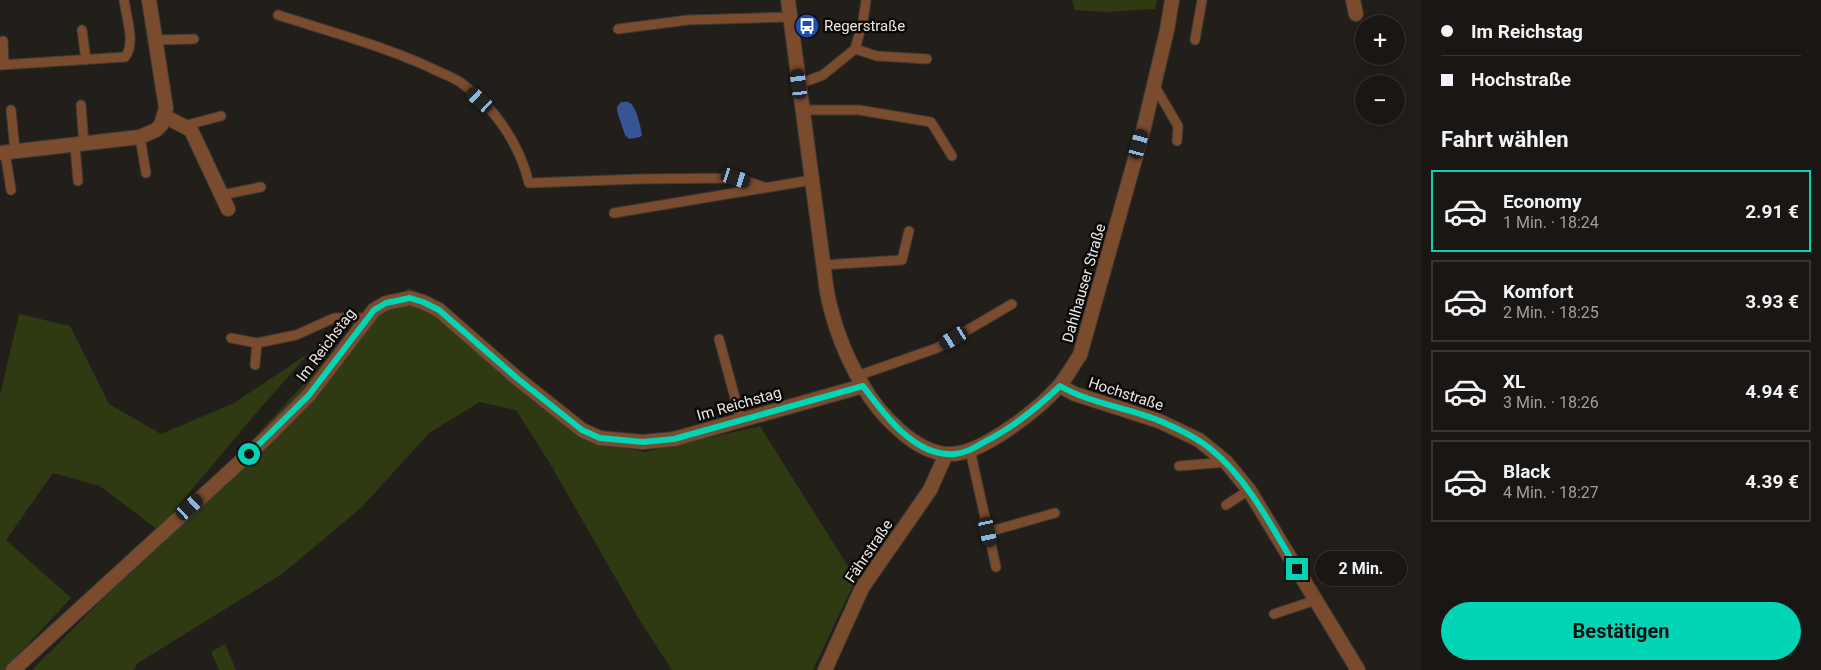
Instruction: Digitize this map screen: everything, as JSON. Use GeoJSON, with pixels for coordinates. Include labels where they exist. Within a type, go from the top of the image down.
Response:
{"type":"FeatureCollection","features":[{"type":"Feature","properties":{"kind":"street"},"geometry":{"type":"LineString","coordinates":[[7,152],[140,138],[156,130],[166,108],[149,0]]}},
{"type":"Feature","properties":{"kind":"street","name":"Dahlhauser Straße"},"geometry":{"type":"LineString","coordinates":[[788,0],[827,292],[833,316],[860,381],[880,410],[916,443],[930,450],[946,454],[970,450],[1002,433],[1033,411],[1060,386],[1080,355],[1154,85],[1172,0]]}},
{"type":"Feature","properties":{"kind":"street"},"geometry":{"type":"LineString","coordinates":[[164,116],[191,130],[228,209]]}},
{"type":"Feature","properties":{"kind":"street","name":"Im Reichstag"},"geometry":{"type":"LineString","coordinates":[[13,670],[270,434],[309,395],[374,310],[386,303],[410,298],[439,310],[518,379],[582,430],[600,438],[643,442],[674,439],[741,420],[860,381]]}},
{"type":"Feature","properties":{"kind":"street","name":"Hochstraße"},"geometry":{"type":"LineString","coordinates":[[1060,386],[1074,394],[1159,421],[1199,440],[1226,462],[1249,490],[1358,670]]}},
{"type":"Feature","properties":{"kind":"street","name":"Fährstraße"},"geometry":{"type":"LineString","coordinates":[[825,670],[862,588],[930,490],[946,454]]}},
{"type":"Feature","properties":{"kind":"lane"},"geometry":{"type":"LineString","coordinates":[[3,41],[2,65],[125,57],[128,54],[130,38],[124,0]]}},
{"type":"Feature","properties":{"kind":"lane"},"geometry":{"type":"LineString","coordinates":[[799,84],[823,75],[855,49],[863,21],[866,0]]}},
{"type":"Feature","properties":{"kind":"lane"},"geometry":{"type":"LineString","coordinates":[[1195,40],[1202,0]]}},
{"type":"Feature","properties":{"kind":"lane"},"geometry":{"type":"LineString","coordinates":[[278,15],[404,56],[459,81],[491,110],[507,132],[524,165],[529,183],[736,178],[764,187]]}},
{"type":"Feature","properties":{"kind":"lane"},"geometry":{"type":"LineString","coordinates":[[618,29],[688,20],[790,17]]}},
{"type":"Feature","properties":{"kind":"lane"},"geometry":{"type":"LineString","coordinates":[[82,30],[86,60]]}},
{"type":"Feature","properties":{"kind":"lane"},"geometry":{"type":"LineString","coordinates":[[156,40],[194,39]]}},
{"type":"Feature","properties":{"kind":"lane"},"geometry":{"type":"LineString","coordinates":[[855,49],[877,56],[927,59]]}},
{"type":"Feature","properties":{"kind":"lane"},"geometry":{"type":"LineString","coordinates":[[1154,85],[1178,126],[1177,141]]}},
{"type":"Feature","properties":{"kind":"lane"},"geometry":{"type":"LineString","coordinates":[[78,182],[81,104]]}},
{"type":"Feature","properties":{"kind":"lane"},"geometry":{"type":"LineString","coordinates":[[11,110],[7,152],[11,190]]}},
{"type":"Feature","properties":{"kind":"lane"},"geometry":{"type":"LineString","coordinates":[[802,110],[859,110],[931,122],[952,156]]}},
{"type":"Feature","properties":{"kind":"lane"},"geometry":{"type":"LineString","coordinates":[[182,126],[221,116]]}},
{"type":"Feature","properties":{"kind":"lane"},"geometry":{"type":"LineString","coordinates":[[140,138],[146,174]]}},
{"type":"Feature","properties":{"kind":"lane"},"geometry":{"type":"LineString","coordinates":[[614,214],[812,180]]}},
{"type":"Feature","properties":{"kind":"lane"},"geometry":{"type":"LineString","coordinates":[[222,195],[261,187]]}},
{"type":"Feature","properties":{"kind":"lane"},"geometry":{"type":"LineString","coordinates":[[824,265],[902,260],[909,231]]}},
{"type":"Feature","properties":{"kind":"lane"},"geometry":{"type":"LineString","coordinates":[[860,381],[937,348],[1012,304]]}},
{"type":"Feature","properties":{"kind":"lane"},"geometry":{"type":"LineString","coordinates":[[231,338],[257,342],[296,335],[334,318],[367,318]]}},
{"type":"Feature","properties":{"kind":"lane"},"geometry":{"type":"LineString","coordinates":[[719,339],[741,420]]}},
{"type":"Feature","properties":{"kind":"lane"},"geometry":{"type":"LineString","coordinates":[[255,364],[257,342]]}},
{"type":"Feature","properties":{"kind":"lane"},"geometry":{"type":"LineString","coordinates":[[970,450],[996,567]]}},
{"type":"Feature","properties":{"kind":"lane"},"geometry":{"type":"LineString","coordinates":[[1179,466],[1226,462]]}},
{"type":"Feature","properties":{"kind":"lane"},"geometry":{"type":"LineString","coordinates":[[1226,505],[1249,490]]}},
{"type":"Feature","properties":{"kind":"lane"},"geometry":{"type":"LineString","coordinates":[[988,532],[1055,513]]}},
{"type":"Feature","properties":{"kind":"lane"},"geometry":{"type":"LineString","coordinates":[[1274,614],[1316,600]]}},
{"type":"Feature","properties":{"kind":"green space"},"geometry":{"type":"Polygon","coordinates":[[[1072,0],[1157,0],[1155,9],[1106,12],[1075,10],[1072,0]]]}},
{"type":"Feature","properties":{"kind":"green space"},"geometry":{"type":"Polygon","coordinates":[[[409,288],[579,438],[645,452],[760,426],[856,579],[813,670],[672,670],[642,624],[553,469],[555,466],[552,467],[516,410],[480,402],[429,433],[361,508],[282,574],[138,663],[133,670],[32,670],[151,550],[347,337],[367,318],[409,288]]]}},
{"type":"Feature","properties":{"kind":"green space"},"geometry":{"type":"Polygon","coordinates":[[[19,314],[70,326],[109,404],[161,434],[234,403],[309,353],[158,530],[100,486],[53,473],[6,540],[71,598],[4,670],[0,670],[0,395],[19,314]]]}},
{"type":"Feature","properties":{"kind":"green space"},"geometry":{"type":"Polygon","coordinates":[[[225,644],[236,670],[219,670],[211,652],[225,644]]]}},
{"type":"Feature","properties":{"kind":"water"},"geometry":{"type":"Polygon","coordinates":[[[621,102],[629,102],[634,108],[642,135],[640,137],[629,139],[625,135],[617,111],[617,107],[621,102]]]}},
{"type":"Feature","properties":{"kind":"place","name":"Regerstraße"},"geometry":{"type":"Point","coordinates":[807,26]}},
{"type":"Feature","properties":{"kind":"route"},"geometry":{"type":"LineString","coordinates":[[249,454],[309,395],[374,310],[386,303],[410,298],[439,310],[518,379],[582,430],[600,438],[643,442],[674,439],[863,386],[880,410],[898,429],[916,443],[936,452],[953,454],[970,450],[1002,433],[1033,411],[1060,386],[1074,394],[1159,421],[1199,440],[1212,450],[1226,462],[1249,490],[1297,569]]}}]}
